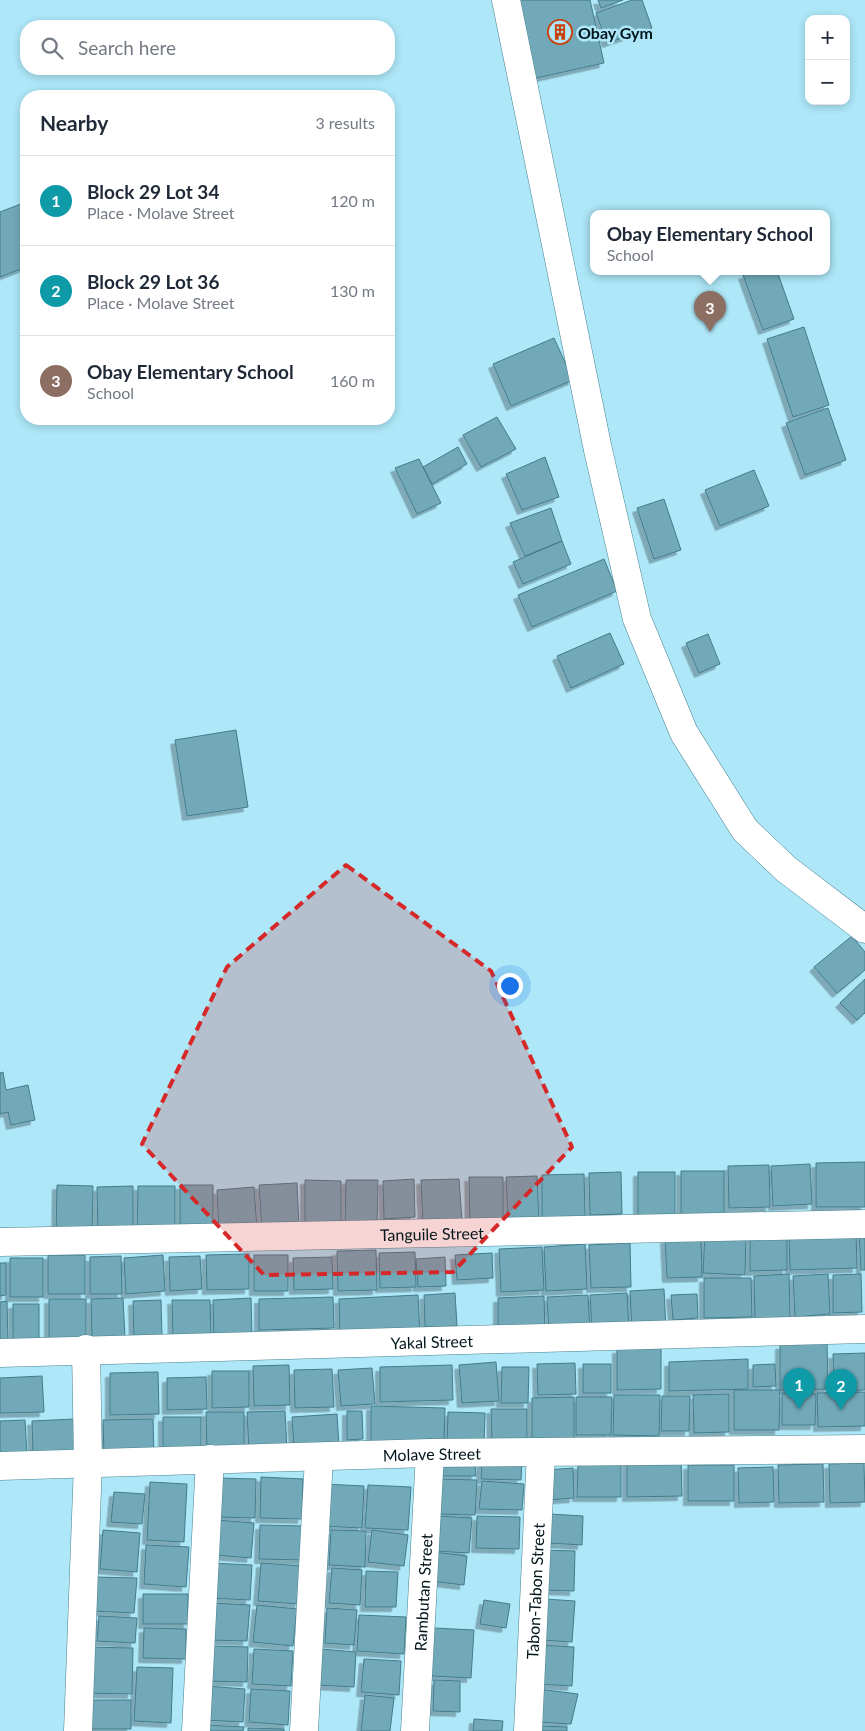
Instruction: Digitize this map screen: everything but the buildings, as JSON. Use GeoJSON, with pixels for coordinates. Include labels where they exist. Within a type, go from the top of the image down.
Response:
{"type":"FeatureCollection","features":[{"type":"Feature","properties":{"kind":"street"},"geometry":{"type":"LineString","coordinates":[[506,0],[598,450],[637,619],[684,733],[745,830],[786,869],[865,929]]}},
{"type":"Feature","properties":{"kind":"street","name":"Tanguile Street"},"geometry":{"type":"LineString","coordinates":[[0,1242],[865,1224]]}},
{"type":"Feature","properties":{"kind":"street","name":"Yakal Street"},"geometry":{"type":"LineString","coordinates":[[0,1353],[86,1349],[865,1329]]}},
{"type":"Feature","properties":{"kind":"street"},"geometry":{"type":"LineString","coordinates":[[78,1731],[88,1463],[86,1349]]}},
{"type":"Feature","properties":{"kind":"street","name":"Molave Street"},"geometry":{"type":"LineString","coordinates":[[0,1466],[210,1459],[319,1458],[430,1453],[865,1449]]}},
{"type":"Feature","properties":{"kind":"street","name":"Tabon-Tabon Street"},"geometry":{"type":"LineString","coordinates":[[528,1731],[541,1452]]}},
{"type":"Feature","properties":{"kind":"street","name":"Rambutan Street"},"geometry":{"type":"LineString","coordinates":[[415,1731],[430,1453]]}},
{"type":"Feature","properties":{"kind":"street"},"geometry":{"type":"LineString","coordinates":[[304,1731],[319,1458]]}},
{"type":"Feature","properties":{"kind":"street"},"geometry":{"type":"LineString","coordinates":[[196,1731],[210,1459]]}},
{"type":"Feature","properties":{"kind":"highlighted area"},"geometry":{"type":"Polygon","coordinates":[[[346,865],[491,971],[572,1147],[453,1272],[264,1275],[142,1144],[227,967],[346,865]]]}},
{"type":"Feature","properties":{"kind":"place","name":"Obay Gym"},"geometry":{"type":"Point","coordinates":[560,32]}},
{"type":"Feature","properties":{"kind":"place","name":"Obay Elementary School"},"geometry":{"type":"Point","coordinates":[710,332]}},
{"type":"Feature","properties":{"kind":"place","name":"Block 29 Lot 34"},"geometry":{"type":"Point","coordinates":[799,1409]}},
{"type":"Feature","properties":{"kind":"place","name":"Block 29 Lot 36"},"geometry":{"type":"Point","coordinates":[841,1410]}}]}
